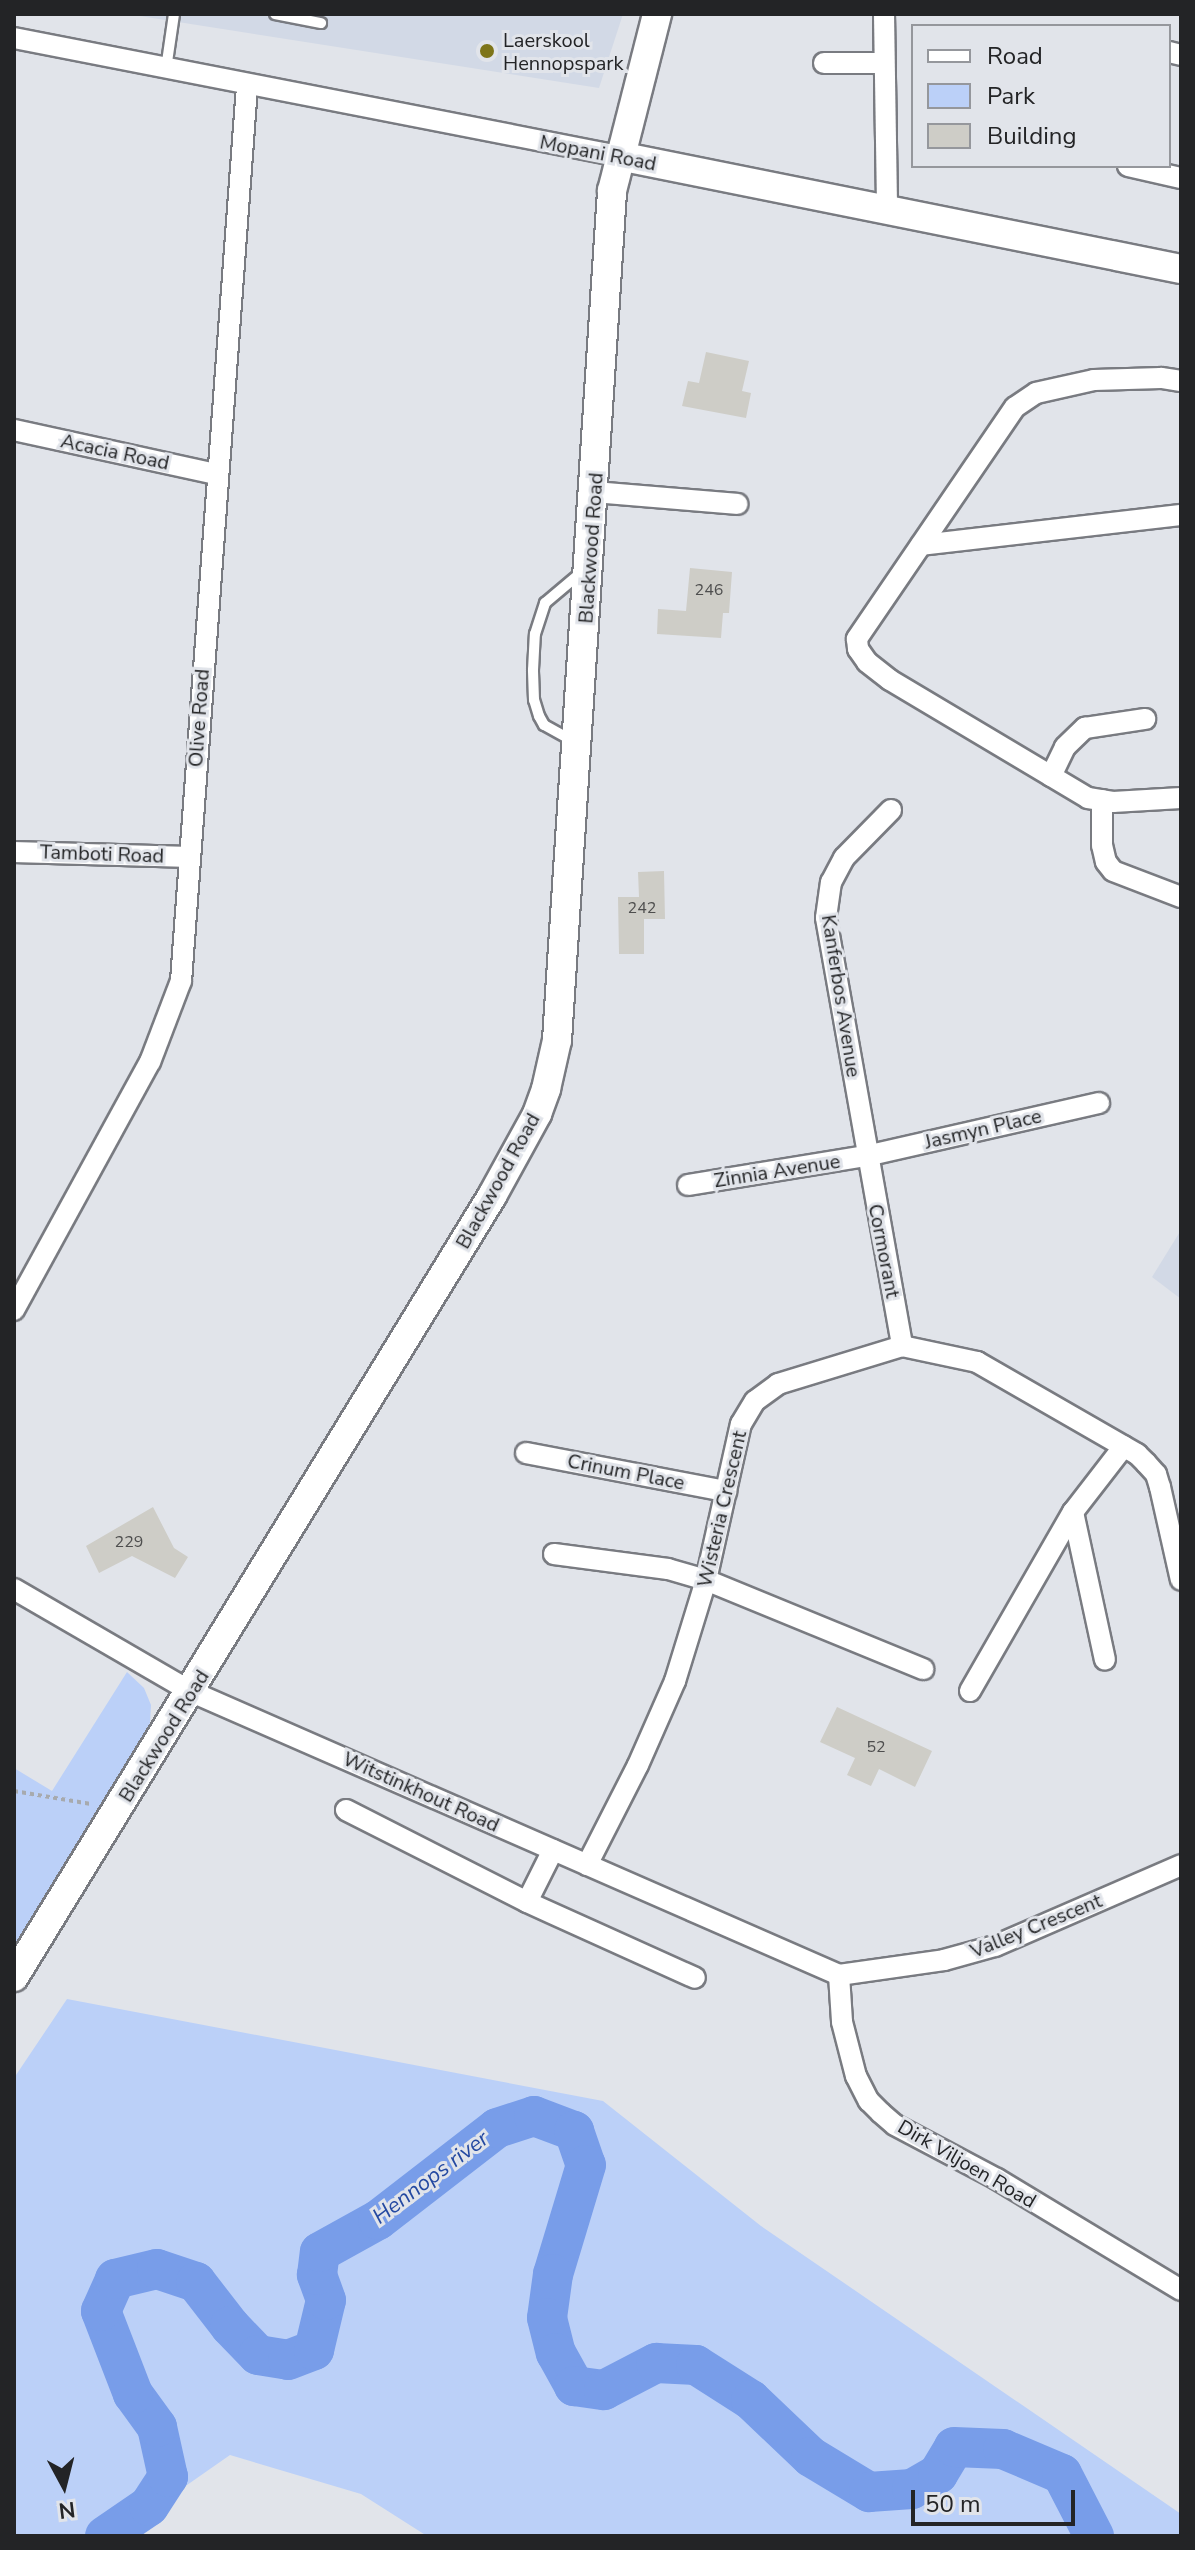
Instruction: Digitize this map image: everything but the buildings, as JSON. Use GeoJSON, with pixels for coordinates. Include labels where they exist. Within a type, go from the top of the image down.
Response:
{"type":"FeatureCollection","features":[{"type":"Feature","properties":{"kind":"street","name":"Blackwood Road"},"geometry":{"type":"LineString","coordinates":[[14,1977],[192,1692],[492,1196],[537,1114],[557,1040],[613,217],[622,202],[626,158],[657,14]]}},
{"type":"Feature","properties":{"kind":"street","name":"Blackwood Road"},"geometry":{"type":"LineString","coordinates":[[626,158],[674,14]]}},
{"type":"Feature","properties":{"kind":"street"},"geometry":{"type":"LineString","coordinates":[[884,14],[887,209]]}},
{"type":"Feature","properties":{"kind":"street","name":"Mopani Road"},"geometry":{"type":"LineString","coordinates":[[14,38],[1181,269]]}},
{"type":"Feature","properties":{"kind":"street"},"geometry":{"type":"LineString","coordinates":[[824,63],[884,63]]}},
{"type":"Feature","properties":{"kind":"street","name":"Olive Road"},"geometry":{"type":"LineString","coordinates":[[14,1310],[20,1283],[150,1062],[181,981],[247,86]]}},
{"type":"Feature","properties":{"kind":"street"},"geometry":{"type":"LineString","coordinates":[[1137,168],[1181,178]]}},
{"type":"Feature","properties":{"kind":"street"},"geometry":{"type":"LineString","coordinates":[[1181,381],[1161,378],[1094,380],[1036,393],[1015,407],[857,639],[858,649],[867,662],[890,680],[1088,798],[1181,798]]}},
{"type":"Feature","properties":{"kind":"street","name":"Acacia Road"},"geometry":{"type":"LineString","coordinates":[[14,430],[216,474]]}},
{"type":"Feature","properties":{"kind":"street"},"geometry":{"type":"LineString","coordinates":[[595,492],[737,504]]}},
{"type":"Feature","properties":{"kind":"street"},"geometry":{"type":"LineString","coordinates":[[921,545],[1181,515]]}},
{"type":"Feature","properties":{"kind":"street"},"geometry":{"type":"LineString","coordinates":[[1051,776],[1065,747],[1085,728],[1145,719]]}},
{"type":"Feature","properties":{"kind":"street"},"geometry":{"type":"LineString","coordinates":[[1102,800],[1102,845],[1106,862],[1113,871],[1181,897]]}},
{"type":"Feature","properties":{"kind":"street","name":"Kanferbos Avenue"},"geometry":{"type":"LineString","coordinates":[[866,1156],[826,918],[831,882],[844,858],[891,810]]}},
{"type":"Feature","properties":{"kind":"street","name":"Tamboti Road"},"geometry":{"type":"LineString","coordinates":[[14,852],[190,857]]}},
{"type":"Feature","properties":{"kind":"street","name":"Jasmyn Place"},"geometry":{"type":"LineString","coordinates":[[866,1156],[1099,1103]]}},
{"type":"Feature","properties":{"kind":"street","name":"Zinnia Avenue"},"geometry":{"type":"LineString","coordinates":[[688,1185],[866,1156]]}},
{"type":"Feature","properties":{"kind":"street","name":"Cormorant"},"geometry":{"type":"LineString","coordinates":[[866,1156],[902,1346]]}},
{"type":"Feature","properties":{"kind":"street","name":"Wisteria Crescent"},"geometry":{"type":"LineString","coordinates":[[587,1865],[638,1765],[675,1681],[706,1580],[741,1424],[765,1392],[778,1384],[902,1346],[977,1362],[1137,1454],[1156,1474],[1181,1580]]}},
{"type":"Feature","properties":{"kind":"street"},"geometry":{"type":"LineString","coordinates":[[970,1691],[1073,1512],[1124,1446]]}},
{"type":"Feature","properties":{"kind":"street","name":"Crinum Place"},"geometry":{"type":"LineString","coordinates":[[526,1453],[726,1491]]}},
{"type":"Feature","properties":{"kind":"street"},"geometry":{"type":"LineString","coordinates":[[1073,1512],[1105,1660]]}},
{"type":"Feature","properties":{"kind":"street"},"geometry":{"type":"LineString","coordinates":[[554,1554],[668,1569],[706,1580],[923,1669]]}},
{"type":"Feature","properties":{"kind":"street","name":"Witstinkhout Road"},"geometry":{"type":"LineString","coordinates":[[14,1589],[192,1692],[839,1975]]}},
{"type":"Feature","properties":{"kind":"street"},"geometry":{"type":"LineString","coordinates":[[346,1810],[527,1902],[695,1978]]}},
{"type":"Feature","properties":{"kind":"street"},"geometry":{"type":"LineString","coordinates":[[527,1902],[553,1850]]}},
{"type":"Feature","properties":{"kind":"street","name":"Valley Crescent"},"geometry":{"type":"LineString","coordinates":[[839,1975],[944,1960],[995,1946],[1181,1865]]}},
{"type":"Feature","properties":{"kind":"street","name":"Dirk Viljoen Road"},"geometry":{"type":"LineString","coordinates":[[839,1975],[842,2022],[856,2076],[869,2101],[881,2113],[895,2125],[997,2179],[1181,2290]]}},
{"type":"Feature","properties":{"kind":"lane"},"geometry":{"type":"LineString","coordinates":[[166,69],[174,14]]}},
{"type":"Feature","properties":{"kind":"lane"},"geometry":{"type":"LineString","coordinates":[[275,14],[321,23]]}},
{"type":"Feature","properties":{"kind":"lane"},"geometry":{"type":"LineString","coordinates":[[578,744],[544,725],[539,716],[534,700],[535,634],[545,603],[589,566]]}},
{"type":"Feature","properties":{"kind":"path"},"geometry":{"type":"LineString","coordinates":[[14,1791],[86,1804],[121,1805]]}},
{"type":"Feature","properties":{"kind":"shaded area","name":"Laerskool Hennopspark"},"geometry":{"type":"Polygon","coordinates":[[[127,14],[623,14],[599,88],[127,14]]]}},
{"type":"Feature","properties":{"kind":"shaded area"},"geometry":{"type":"Polygon","coordinates":[[[1181,1230],[1181,1299],[1152,1277],[1181,1230]]]}},
{"type":"Feature","properties":{"kind":"green space"},"geometry":{"type":"Polygon","coordinates":[[[127,1672],[144,1688],[151,1705],[150,1723],[95,1820],[14,1947],[14,1768],[52,1791],[127,1672]]]}},
{"type":"Feature","properties":{"kind":"green space"},"geometry":{"type":"Polygon","coordinates":[[[67,1999],[603,2101],[761,2226],[1181,2514],[1181,2536],[427,2536],[361,2494],[230,2455],[114,2536],[14,2536],[14,2078],[67,1999]]]}},
{"type":"Feature","properties":{"kind":"waterway","name":"Hennops river"},"geometry":{"type":"LineString","coordinates":[[105,2536],[149,2506],[168,2477],[157,2427],[133,2394],[101,2311],[115,2279],[157,2269],[196,2282],[230,2326],[258,2355],[288,2360],[314,2350],[326,2300],[317,2275],[320,2252],[378,2220],[497,2128],[534,2116],[574,2131],[586,2165],[553,2274],[547,2318],[556,2353],[574,2386],[604,2390],[656,2363],[696,2365],[751,2400],[811,2457],[869,2492],[912,2489],[938,2474],[954,2447],[1003,2449],[1062,2474],[1094,2536]]}},
{"type":"Feature","properties":{"kind":"place","name":"Laerskool Hennopspark"},"geometry":{"type":"Point","coordinates":[487,51]}}]}
